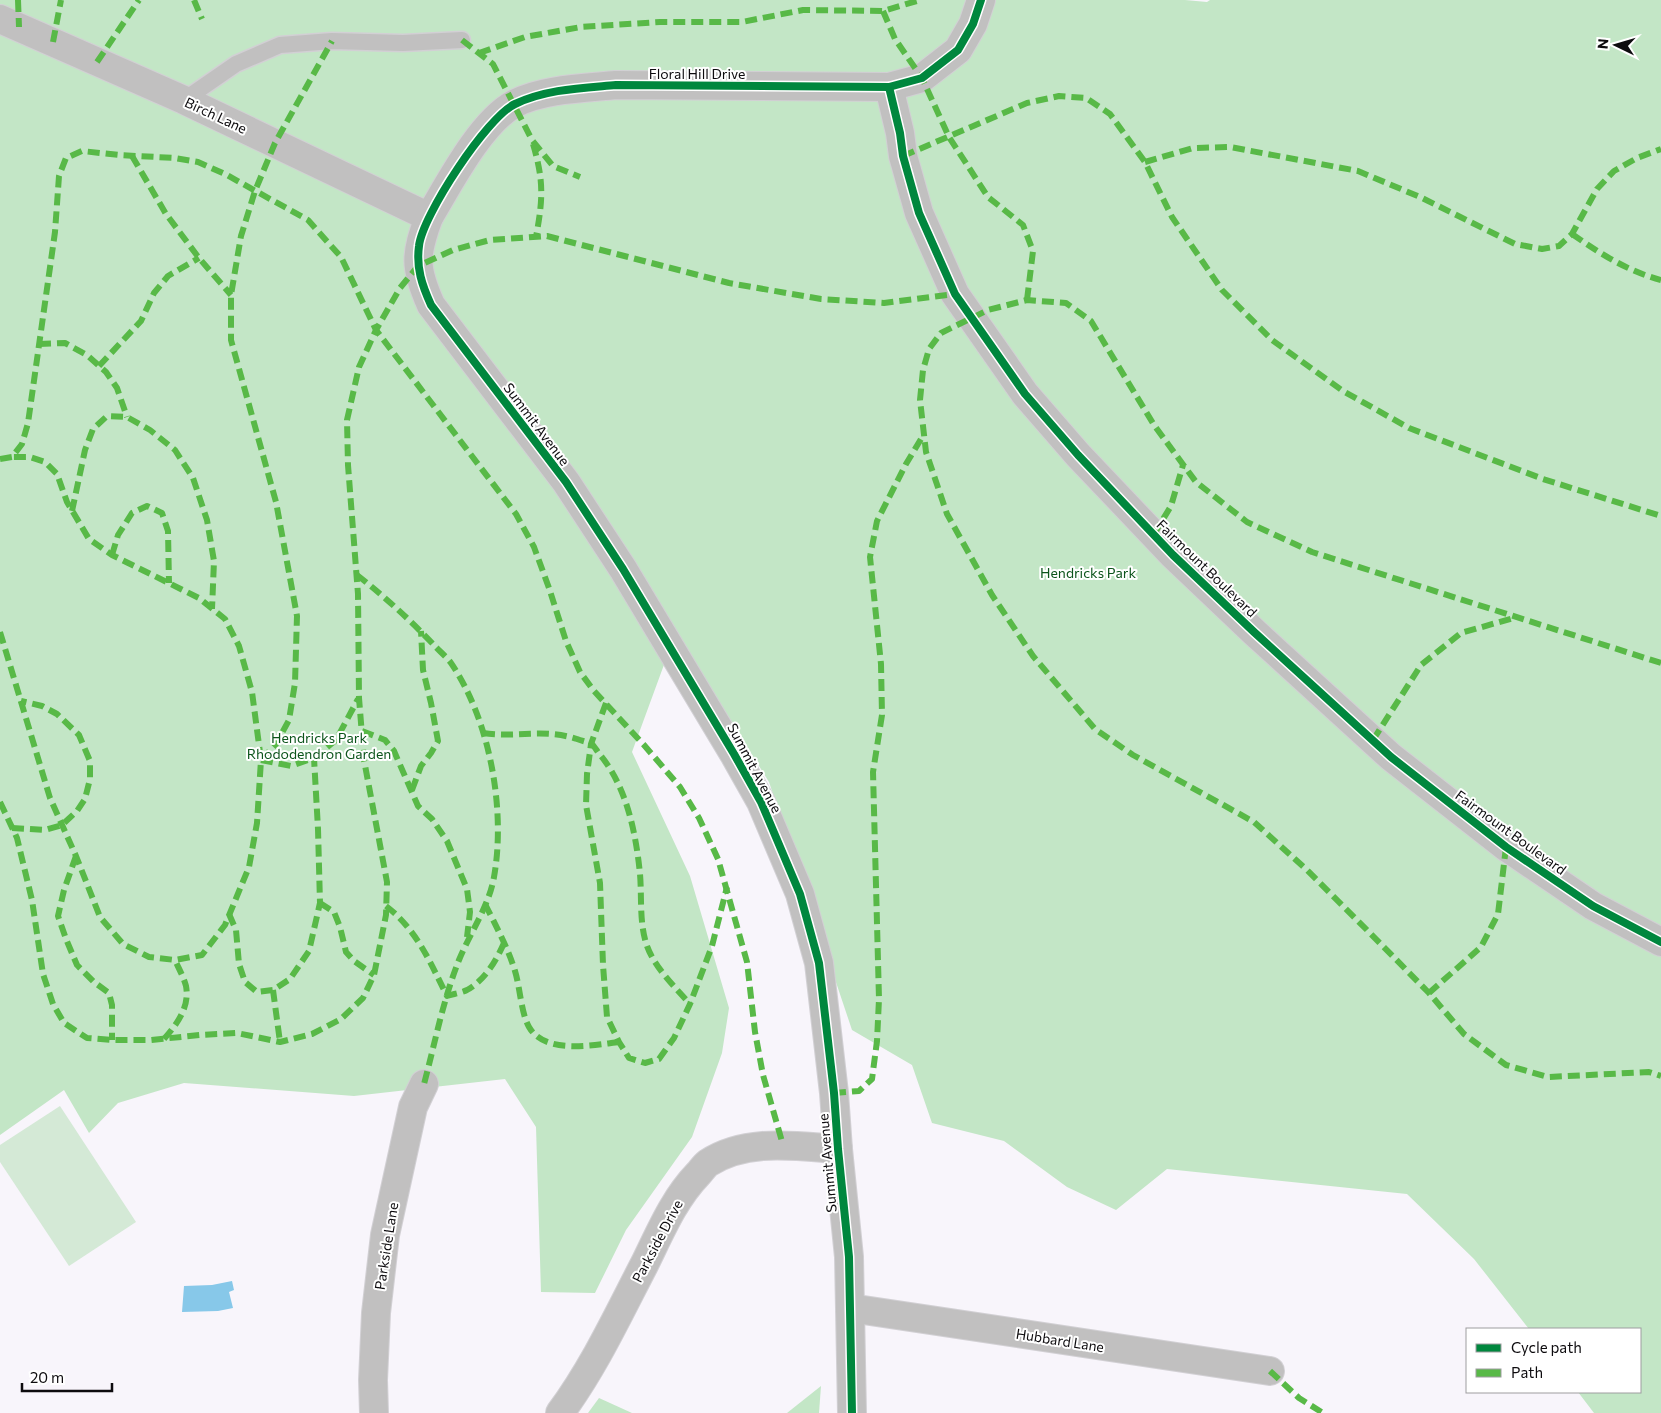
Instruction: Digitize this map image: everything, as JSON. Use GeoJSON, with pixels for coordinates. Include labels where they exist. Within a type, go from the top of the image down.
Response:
{"type":"FeatureCollection","features":[{"type":"Feature","properties":{"kind":"street","name":"Floral Hill Drive"},"geometry":{"type":"LineString","coordinates":[[429,217],[473,145],[496,119],[514,104],[538,96],[573,89],[616,86],[888,87],[922,78],[958,50],[973,24],[981,0]]}},
{"type":"Feature","properties":{"kind":"street","name":"Birch Lane"},"geometry":{"type":"LineString","coordinates":[[0,19],[184,100],[429,217]]}},
{"type":"Feature","properties":{"kind":"street","name":"Fairmount Boulevard"},"geometry":{"type":"LineString","coordinates":[[888,87],[900,133],[903,156],[919,214],[955,294],[1025,394],[1078,455],[1173,555],[1254,632],[1392,757],[1506,847],[1593,906],[1661,942]]}},
{"type":"Feature","properties":{"kind":"street","name":"Summit Avenue"},"geometry":{"type":"LineString","coordinates":[[429,217],[419,244],[418,266],[421,282],[431,305],[566,482],[624,569],[761,802],[800,894],[819,964],[834,1093],[848,1257],[852,1413]]}},
{"type":"Feature","properties":{"kind":"street","name":"Parkside Lane"},"geometry":{"type":"LineString","coordinates":[[374,1413],[373,1380],[376,1313],[385,1234],[413,1107],[424,1084]]}},
{"type":"Feature","properties":{"kind":"street","name":"Parkside Drive"},"geometry":{"type":"LineString","coordinates":[[560,1413],[579,1388],[669,1214],[688,1184],[708,1164],[734,1151],[756,1146],[783,1145],[838,1149]]}},
{"type":"Feature","properties":{"kind":"street","name":"Hubbard Lane"},"geometry":{"type":"LineString","coordinates":[[850,1308],[1270,1371]]}},
{"type":"Feature","properties":{"kind":"lane"},"geometry":{"type":"LineString","coordinates":[[184,100],[236,64],[280,45],[332,41],[403,44],[462,40]]}},
{"type":"Feature","properties":{"kind":"green space","name":"Hendricks Park"},"geometry":{"type":"Polygon","coordinates":[[[0,0],[1185,0],[1207,2],[1210,0],[1661,0],[1661,1413],[1594,1413],[1579,1393],[1641,1393],[1641,1328],[1528,1328],[1474,1259],[1407,1194],[1167,1169],[1116,1210],[1067,1187],[1004,1141],[932,1123],[912,1065],[852,1030],[769,782],[676,632],[632,752],[690,876],[729,1008],[722,1053],[692,1137],[626,1230],[595,1293],[541,1292],[536,1127],[505,1079],[354,1096],[184,1083],[118,1103],[89,1133],[64,1090],[0,1135],[0,0]]]}},
{"type":"Feature","properties":{"kind":"green space"},"geometry":{"type":"Polygon","coordinates":[[[60,1106],[136,1222],[69,1266],[0,1162],[0,1145],[60,1106]]]}},
{"type":"Feature","properties":{"kind":"green space"},"geometry":{"type":"Polygon","coordinates":[[[821,1386],[819,1413],[787,1413],[821,1386]]]}},
{"type":"Feature","properties":{"kind":"green space"},"geometry":{"type":"Polygon","coordinates":[[[599,1398],[632,1413],[588,1413],[599,1398]]]}},
{"type":"Feature","properties":{"kind":"water"},"geometry":{"type":"Polygon","coordinates":[[[232,1281],[234,1290],[229,1292],[233,1308],[218,1311],[182,1312],[184,1286],[212,1285],[232,1281]]]}},
{"type":"Feature","properties":{"kind":"marked path"},"geometry":{"type":"LineString","coordinates":[[18,0],[19,27]]}},
{"type":"Feature","properties":{"kind":"marked path"},"geometry":{"type":"LineString","coordinates":[[53,42],[61,0]]}},
{"type":"Feature","properties":{"kind":"marked path"},"geometry":{"type":"LineString","coordinates":[[97,62],[139,0]]}},
{"type":"Feature","properties":{"kind":"marked path"},"geometry":{"type":"LineString","coordinates":[[194,0],[202,19]]}},
{"type":"Feature","properties":{"kind":"marked path"},"geometry":{"type":"LineString","coordinates":[[479,53],[525,37],[581,27],[660,22],[742,22],[803,10],[883,11],[920,0]]}},
{"type":"Feature","properties":{"kind":"marked path"},"geometry":{"type":"LineString","coordinates":[[883,11],[895,39],[922,78],[949,137],[988,197],[1023,225],[1033,251],[1027,300]]}},
{"type":"Feature","properties":{"kind":"marked path"},"geometry":{"type":"LineString","coordinates":[[462,40],[493,64],[532,140],[553,166],[580,177]]}},
{"type":"Feature","properties":{"kind":"marked path"},"geometry":{"type":"LineString","coordinates":[[261,760],[276,744],[289,720],[295,683],[297,616],[276,502],[231,340],[231,295],[241,236],[255,191],[275,143],[332,41]]}},
{"type":"Feature","properties":{"kind":"marked path"},"geometry":{"type":"LineString","coordinates":[[903,156],[1027,103],[1059,96],[1086,98],[1110,114],[1145,162],[1172,217],[1222,290],[1272,340],[1343,391],[1409,428],[1543,479],[1661,516]]}},
{"type":"Feature","properties":{"kind":"marked path"},"geometry":{"type":"LineString","coordinates":[[533,144],[541,180],[540,212],[536,237]]}},
{"type":"Feature","properties":{"kind":"marked path"},"geometry":{"type":"LineString","coordinates":[[1145,162],[1193,148],[1230,147],[1358,171],[1420,197],[1515,244],[1542,249],[1559,246],[1572,234],[1597,189],[1614,171],[1637,158],[1661,149]]}},
{"type":"Feature","properties":{"kind":"marked path"},"geometry":{"type":"LineString","coordinates":[[0,459],[12,457],[22,444],[28,423],[55,232],[59,176],[66,158],[82,151],[175,158],[198,162],[225,174],[308,220],[341,257],[376,330],[516,514],[534,547],[566,641],[580,672],[594,691],[680,787],[699,818],[718,859],[747,962],[755,1032],[763,1075],[783,1145]]}},
{"type":"Feature","properties":{"kind":"marked path"},"geometry":{"type":"LineString","coordinates":[[132,156],[166,214],[199,258],[231,295]]}},
{"type":"Feature","properties":{"kind":"marked path"},"geometry":{"type":"LineString","coordinates":[[1572,234],[1615,261],[1637,272],[1661,280]]}},
{"type":"Feature","properties":{"kind":"marked path"},"geometry":{"type":"LineString","coordinates":[[0,802],[17,838],[32,900],[43,974],[53,1004],[64,1023],[87,1038],[151,1040],[237,1033],[280,1042],[312,1034],[341,1019],[363,998],[374,975],[386,915],[387,882],[364,760],[359,698],[358,594],[348,465],[347,420],[359,367],[376,330],[400,288],[418,266],[453,250],[490,240],[547,236],[729,283],[821,299],[884,303],[955,294]]}},
{"type":"Feature","properties":{"kind":"marked path"},"geometry":{"type":"LineString","coordinates":[[99,366],[141,321],[154,293],[168,276],[199,258]]}},
{"type":"Feature","properties":{"kind":"marked path"},"geometry":{"type":"LineString","coordinates":[[1661,663],[1312,552],[1247,522],[1196,482],[1154,425],[1091,321],[1066,303],[1027,300],[988,310],[941,333],[929,349],[923,370],[920,400],[926,452],[947,514],[992,595],[1033,656],[1095,729],[1133,755],[1254,822],[1307,870],[1367,930],[1429,993],[1464,1034],[1506,1065],[1548,1077],[1649,1072],[1661,1076]]}},
{"type":"Feature","properties":{"kind":"marked path"},"geometry":{"type":"LineString","coordinates":[[39,344],[65,343],[87,355],[106,372],[117,388],[127,417]]}},
{"type":"Feature","properties":{"kind":"marked path"},"geometry":{"type":"LineString","coordinates":[[72,511],[85,450],[93,429],[107,416],[127,417],[150,430],[175,450],[193,478],[207,520],[214,561],[212,609]]}},
{"type":"Feature","properties":{"kind":"marked path"},"geometry":{"type":"LineString","coordinates":[[834,1093],[859,1091],[872,1079],[877,1041],[879,999],[873,772],[882,715],[881,664],[870,557],[877,521],[906,464],[924,434]]}},
{"type":"Feature","properties":{"kind":"marked path"},"geometry":{"type":"LineString","coordinates":[[0,632],[50,798],[76,856],[100,917],[123,944],[149,957],[175,960],[202,955],[225,925],[249,867],[257,823],[261,760],[252,692],[239,646],[225,619],[199,598],[112,555],[89,539],[67,502],[57,474],[45,462],[30,457],[12,457]]}},
{"type":"Feature","properties":{"kind":"marked path"},"geometry":{"type":"LineString","coordinates":[[1154,534],[1171,506],[1183,465]]}},
{"type":"Feature","properties":{"kind":"marked path"},"geometry":{"type":"LineString","coordinates":[[112,555],[118,535],[132,513],[147,506],[162,513],[168,531],[169,583]]}},
{"type":"Feature","properties":{"kind":"marked path"},"geometry":{"type":"LineString","coordinates":[[357,575],[406,617],[451,663],[465,686],[476,711],[492,766],[496,795],[497,851],[492,888],[453,975],[424,1084]]}},
{"type":"Feature","properties":{"kind":"marked path"},"geometry":{"type":"LineString","coordinates":[[1373,740],[1421,665],[1461,633],[1517,617]]}},
{"type":"Feature","properties":{"kind":"marked path"},"geometry":{"type":"LineString","coordinates":[[412,790],[421,766],[438,741],[423,670],[421,631]]}},
{"type":"Feature","properties":{"kind":"marked path"},"geometry":{"type":"LineString","coordinates":[[261,760],[291,766],[314,758],[336,740],[358,699]]}},
{"type":"Feature","properties":{"kind":"marked path"},"geometry":{"type":"LineString","coordinates":[[12,828],[45,830],[62,825],[77,811],[85,799],[90,779],[90,761],[79,735],[57,714],[42,706],[21,701]]}},
{"type":"Feature","properties":{"kind":"marked path"},"geometry":{"type":"LineString","coordinates":[[606,703],[591,744],[587,774],[586,805],[600,883],[607,1017],[629,1058],[645,1063],[659,1059],[674,1038],[690,1004],[712,946],[727,887]]}},
{"type":"Feature","properties":{"kind":"marked path"},"geometry":{"type":"LineString","coordinates":[[362,731],[385,740],[394,751],[418,806],[432,819],[447,841],[467,889],[470,912],[467,937]]}},
{"type":"Feature","properties":{"kind":"marked path"},"geometry":{"type":"LineString","coordinates":[[483,733],[553,734],[592,744],[618,782],[629,812],[638,859],[642,919],[647,946],[660,970],[690,1004]]}},
{"type":"Feature","properties":{"kind":"marked path"},"geometry":{"type":"LineString","coordinates":[[229,914],[236,930],[239,964],[245,982],[257,992],[273,990],[290,979],[309,951],[320,903],[314,758]]}},
{"type":"Feature","properties":{"kind":"marked path"},"geometry":{"type":"LineString","coordinates":[[1429,993],[1481,947],[1498,914],[1506,847]]}},
{"type":"Feature","properties":{"kind":"marked path"},"geometry":{"type":"LineString","coordinates":[[76,856],[64,890],[58,916],[77,965],[94,982],[109,993],[112,1005],[112,1040]]}},
{"type":"Feature","properties":{"kind":"marked path"},"geometry":{"type":"LineString","coordinates":[[320,903],[334,912],[346,952],[354,961],[374,975]]}},
{"type":"Feature","properties":{"kind":"marked path"},"geometry":{"type":"LineString","coordinates":[[485,904],[509,954],[517,977],[526,1021],[536,1036],[546,1042],[570,1046],[619,1042]]}},
{"type":"Feature","properties":{"kind":"marked path"},"geometry":{"type":"LineString","coordinates":[[386,906],[406,925],[422,947],[447,996],[467,990],[479,981],[494,963],[504,943]]}},
{"type":"Feature","properties":{"kind":"marked path"},"geometry":{"type":"LineString","coordinates":[[164,1039],[178,1021],[184,1008],[187,994],[183,977],[175,960]]}},
{"type":"Feature","properties":{"kind":"marked path"},"geometry":{"type":"LineString","coordinates":[[273,990],[280,1042]]}},
{"type":"Feature","properties":{"kind":"marked path"},"geometry":{"type":"LineString","coordinates":[[1270,1371],[1299,1398],[1323,1413]]}},
{"type":"Feature","properties":{"kind":"cycle path"},"geometry":{"type":"LineString","coordinates":[[852,1413],[849,1257],[834,1093],[819,963],[800,894],[761,802],[734,754],[623,569],[566,482],[431,305],[420,276],[418,254],[423,232],[443,191],[489,127],[515,104],[552,92],[616,85],[889,87],[922,78],[958,50],[973,24],[981,0]]}},
{"type":"Feature","properties":{"kind":"cycle path"},"geometry":{"type":"LineString","coordinates":[[889,87],[900,133],[903,156],[919,213],[955,294],[1025,394],[1078,455],[1173,555],[1391,757],[1506,847],[1593,906],[1661,942]]}},
{"type":"Feature","properties":{"kind":"park label","name":"Hendricks Park Rhododendron Garden"},"geometry":{"type":"Point","coordinates":[319,746]}}]}
